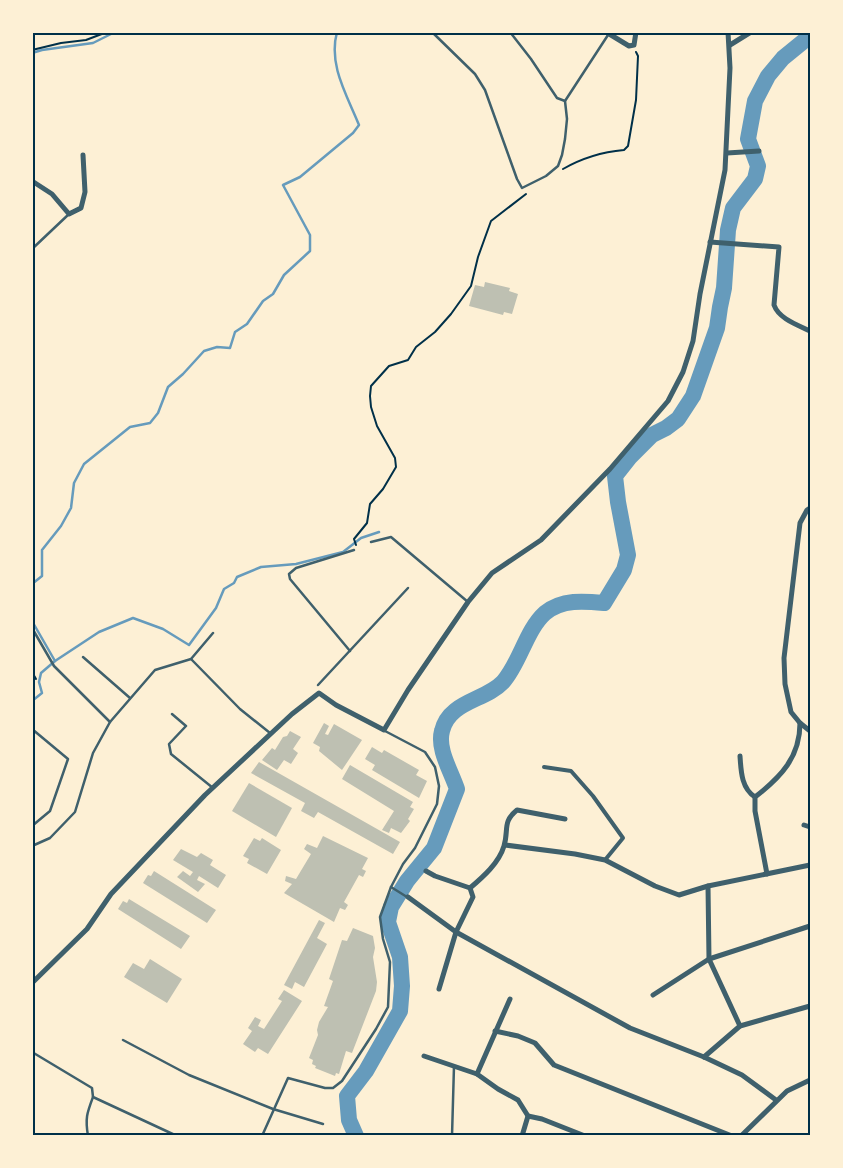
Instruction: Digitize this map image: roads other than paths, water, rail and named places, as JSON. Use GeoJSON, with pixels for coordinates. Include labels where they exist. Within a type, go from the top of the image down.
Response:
{"type":"FeatureCollection","features":[{"type":"Feature","properties":{"kind":"street"},"geometry":{"type":"LineString","coordinates":[[607,34],[629,46],[634,45],[636,32]]}},
{"type":"Feature","properties":{"kind":"street"},"geometry":{"type":"LineString","coordinates":[[32,983],[87,929],[111,894],[212,788],[292,714],[319,693],[384,730],[408,690],[468,602],[492,574],[541,540],[610,470],[668,401],[683,372],[693,341],[710,242],[725,170],[730,45],[728,32]]}},
{"type":"Feature","properties":{"kind":"street"},"geometry":{"type":"LineString","coordinates":[[730,45],[751,32]]}},
{"type":"Feature","properties":{"kind":"street"},"geometry":{"type":"LineString","coordinates":[[727,153],[759,150]]}},
{"type":"Feature","properties":{"kind":"street"},"geometry":{"type":"LineString","coordinates":[[32,181],[52,194],[69,214],[81,208],[86,192],[83,155]]}},
{"type":"Feature","properties":{"kind":"street"},"geometry":{"type":"LineString","coordinates":[[710,242],[779,248],[774,305],[779,314],[810,331]]}},
{"type":"Feature","properties":{"kind":"street"},"geometry":{"type":"LineString","coordinates":[[810,508],[800,523],[784,658],[785,684],[791,712],[810,730]]}},
{"type":"Feature","properties":{"kind":"street"},"geometry":{"type":"LineString","coordinates":[[755,797],[778,778],[796,752],[800,738],[800,722]]}},
{"type":"Feature","properties":{"kind":"street"},"geometry":{"type":"LineString","coordinates":[[740,756],[744,785],[749,793],[755,797]]}},
{"type":"Feature","properties":{"kind":"street"},"geometry":{"type":"LineString","coordinates":[[544,767],[572,772],[593,796],[623,838],[605,860]]}},
{"type":"Feature","properties":{"kind":"street"},"geometry":{"type":"LineString","coordinates":[[755,797],[755,811],[767,874]]}},
{"type":"Feature","properties":{"kind":"street"},"geometry":{"type":"LineString","coordinates":[[470,888],[489,871],[505,845],[505,832],[509,816],[517,810],[565,820]]}},
{"type":"Feature","properties":{"kind":"street"},"geometry":{"type":"LineString","coordinates":[[804,825],[810,827]]}},
{"type":"Feature","properties":{"kind":"street"},"geometry":{"type":"LineString","coordinates":[[505,845],[605,860],[655,886],[679,895],[708,886],[810,865]]}},
{"type":"Feature","properties":{"kind":"street"},"geometry":{"type":"LineString","coordinates":[[426,871],[470,888],[474,897],[456,932],[439,989]]}},
{"type":"Feature","properties":{"kind":"street"},"geometry":{"type":"LineString","coordinates":[[708,886],[709,959],[740,1026]]}},
{"type":"Feature","properties":{"kind":"street"},"geometry":{"type":"LineString","coordinates":[[408,897],[456,932],[630,1028],[704,1057],[742,1075],[776,1100]]}},
{"type":"Feature","properties":{"kind":"street"},"geometry":{"type":"LineString","coordinates":[[654,995],[709,959],[810,926]]}},
{"type":"Feature","properties":{"kind":"street"},"geometry":{"type":"LineString","coordinates":[[477,1074],[510,999]]}},
{"type":"Feature","properties":{"kind":"street"},"geometry":{"type":"LineString","coordinates":[[704,1057],[740,1026],[810,1006]]}},
{"type":"Feature","properties":{"kind":"street"},"geometry":{"type":"LineString","coordinates":[[495,1031],[536,1042],[554,1065],[732,1136]]}},
{"type":"Feature","properties":{"kind":"street"},"geometry":{"type":"LineString","coordinates":[[424,1056],[477,1074],[518,1100],[528,1116],[522,1136]]}},
{"type":"Feature","properties":{"kind":"street"},"geometry":{"type":"LineString","coordinates":[[741,1136],[787,1091],[810,1080]]}},
{"type":"Feature","properties":{"kind":"street"},"geometry":{"type":"LineString","coordinates":[[528,1116],[542,1118],[584,1136]]}},
{"type":"Feature","properties":{"kind":"lane"},"geometry":{"type":"LineString","coordinates":[[432,32],[475,74],[485,90],[522,188],[546,176],[558,166],[565,139],[567,119],[565,101],[607,34]]}},
{"type":"Feature","properties":{"kind":"lane"},"geometry":{"type":"LineString","coordinates":[[510,32],[557,98],[565,101]]}},
{"type":"Feature","properties":{"kind":"lane"},"geometry":{"type":"LineString","coordinates":[[32,249],[69,214]]}},
{"type":"Feature","properties":{"kind":"lane"},"geometry":{"type":"LineString","coordinates":[[371,542],[391,537],[468,602]]}},
{"type":"Feature","properties":{"kind":"lane"},"geometry":{"type":"LineString","coordinates":[[350,651],[290,579],[289,574],[296,568],[354,550]]}},
{"type":"Feature","properties":{"kind":"lane"},"geometry":{"type":"LineString","coordinates":[[318,685],[408,588]]}},
{"type":"Feature","properties":{"kind":"lane"},"geometry":{"type":"LineString","coordinates":[[32,628],[54,666],[110,722]]}},
{"type":"Feature","properties":{"kind":"lane"},"geometry":{"type":"LineString","coordinates":[[32,846],[50,838],[75,812],[93,753],[110,722],[130,698],[155,670],[191,659],[212,633]]}},
{"type":"Feature","properties":{"kind":"lane"},"geometry":{"type":"LineString","coordinates":[[83,658],[130,698]]}},
{"type":"Feature","properties":{"kind":"lane"},"geometry":{"type":"LineString","coordinates":[[191,659],[240,709],[271,733]]}},
{"type":"Feature","properties":{"kind":"lane"},"geometry":{"type":"LineString","coordinates":[[172,714],[186,726],[169,744],[171,754],[212,788]]}},
{"type":"Feature","properties":{"kind":"lane"},"geometry":{"type":"LineString","coordinates":[[32,729],[68,759],[50,811],[32,826]]}},
{"type":"Feature","properties":{"kind":"lane"},"geometry":{"type":"LineString","coordinates":[[262,1136],[288,1078],[325,1088],[333,1088],[342,1081],[388,1007],[390,962],[383,939],[380,917],[391,887],[403,864],[415,848],[437,804],[439,786],[435,767],[425,752],[384,730]]}},
{"type":"Feature","properties":{"kind":"lane"},"geometry":{"type":"LineString","coordinates":[[391,887],[408,897]]}},
{"type":"Feature","properties":{"kind":"lane"},"geometry":{"type":"LineString","coordinates":[[124,1040],[189,1075],[273,1110],[323,1124]]}},
{"type":"Feature","properties":{"kind":"lane"},"geometry":{"type":"LineString","coordinates":[[32,1052],[92,1088],[94,1097],[86,1114],[88,1136]]}},
{"type":"Feature","properties":{"kind":"lane"},"geometry":{"type":"LineString","coordinates":[[452,1136],[454,1066]]}},
{"type":"Feature","properties":{"kind":"lane"},"geometry":{"type":"LineString","coordinates":[[94,1097],[177,1136]]}},
{"type":"Feature","properties":{"kind":"waterway"},"geometry":{"type":"LineString","coordinates":[[32,53],[93,43],[115,32]]}},
{"type":"Feature","properties":{"kind":"waterway"},"geometry":{"type":"LineString","coordinates":[[32,584],[42,576],[42,550],[61,526],[71,508],[74,483],[84,464],[130,427],[150,423],[158,413],[168,387],[204,351],[217,347],[230,348],[235,332],[247,324],[263,301],[273,294],[284,275],[310,251],[310,235],[283,185],[300,177],[353,133],[359,125],[344,91],[337,68],[335,56],[337,32]]}},
{"type":"Feature","properties":{"kind":"waterway"},"geometry":{"type":"LineString","coordinates":[[356,1136],[349,1120],[347,1096],[366,1071],[400,1011],[402,986],[400,957],[388,922],[391,907],[407,881],[434,848],[457,789],[441,745],[442,731],[446,721],[460,707],[503,682],[514,666],[533,628],[545,613],[552,608],[566,603],[604,603],[624,570],[628,555],[615,476],[630,457],[652,435],[678,419],[693,396],[717,328],[724,288],[728,230],[733,208],[755,179],[758,166],[748,139],[755,101],[768,76],[783,58],[810,36]]}},
{"type":"Feature","properties":{"kind":"waterway"},"geometry":{"type":"LineString","coordinates":[[32,701],[42,693],[39,682],[41,673],[55,661],[99,632],[133,618],[163,629],[189,645],[216,608],[224,589],[234,583],[237,577],[261,567],[296,564],[343,552],[361,538],[379,532]]}},
{"type":"Feature","properties":{"kind":"waterway"},"geometry":{"type":"LineString","coordinates":[[32,621],[55,661]]}}]}
